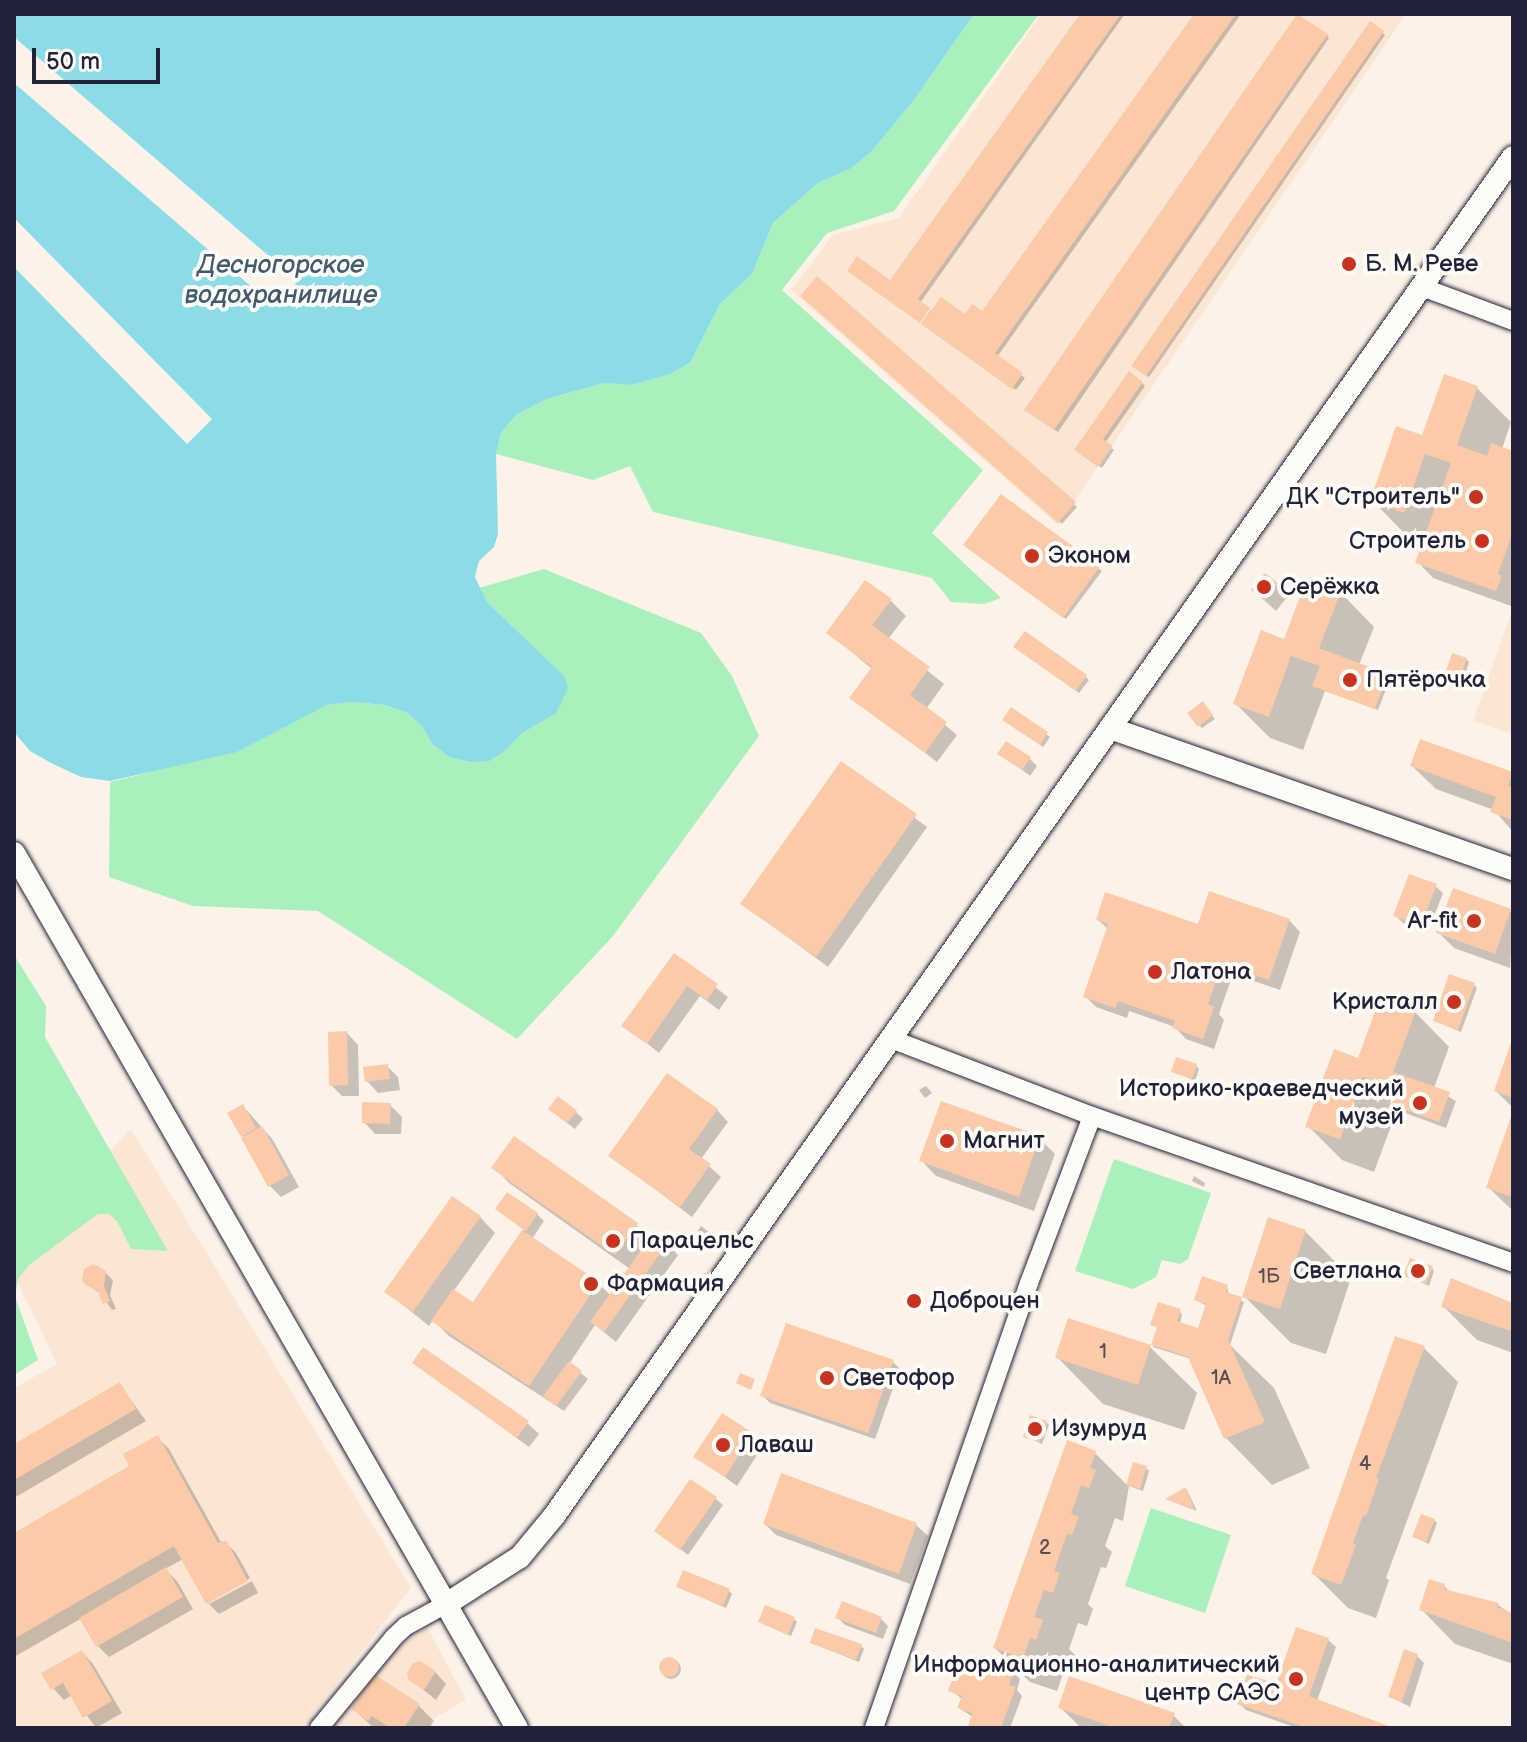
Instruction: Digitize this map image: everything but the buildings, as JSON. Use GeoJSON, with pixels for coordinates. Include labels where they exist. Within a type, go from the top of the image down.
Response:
{"type":"FeatureCollection","features":[{"type":"Feature","properties":{"kind":"street"},"geometry":{"type":"LineString","coordinates":[[319,1728],[406,1626],[520,1557],[554,1516],[1513,157]]}},
{"type":"Feature","properties":{"kind":"street"},"geometry":{"type":"LineString","coordinates":[[1422,287],[1513,321]]}},
{"type":"Feature","properties":{"kind":"street"},"geometry":{"type":"LineString","coordinates":[[1110,728],[1513,869]]}},
{"type":"Feature","properties":{"kind":"street"},"geometry":{"type":"LineString","coordinates":[[14,853],[448,1603],[517,1728]]}},
{"type":"Feature","properties":{"kind":"street"},"geometry":{"type":"LineString","coordinates":[[891,1039],[1092,1116],[1513,1263]]}},
{"type":"Feature","properties":{"kind":"street"},"geometry":{"type":"LineString","coordinates":[[874,1728],[1029,1283],[1092,1116]]}},
{"type":"Feature","properties":{"kind":"shaded area"},"geometry":{"type":"Polygon","coordinates":[[[1041,14],[1406,14],[1058,525],[791,290],[833,235],[899,218],[1041,14]]]}},
{"type":"Feature","properties":{"kind":"shaded area"},"geometry":{"type":"Polygon","coordinates":[[[1513,614],[1513,734],[1473,721],[1513,614]]]}},
{"type":"Feature","properties":{"kind":"shaded area"},"geometry":{"type":"Polygon","coordinates":[[[131,1129],[411,1588],[311,1716],[326,1728],[14,1728],[14,1388],[57,1364],[14,1275],[14,1252],[131,1129]]]}},
{"type":"Feature","properties":{"kind":"shaded area"},"geometry":{"type":"Polygon","coordinates":[[[427,1627],[466,1700],[429,1721],[433,1728],[330,1728],[372,1666],[427,1627]]]}},
{"type":"Feature","properties":{"kind":"green space"},"geometry":{"type":"Polygon","coordinates":[[[974,14],[1039,14],[894,211],[827,233],[782,290],[983,470],[932,533],[1001,598],[984,604],[951,602],[932,578],[653,512],[630,466],[593,480],[496,454],[501,433],[517,414],[547,399],[604,383],[631,385],[668,375],[690,363],[720,304],[752,274],[773,223],[818,183],[852,168],[871,152],[914,100],[974,14]]]}},
{"type":"Feature","properties":{"kind":"green space"},"geometry":{"type":"Polygon","coordinates":[[[544,569],[701,633],[732,676],[759,736],[613,936],[517,1039],[318,911],[193,906],[109,877],[110,782],[143,774],[303,717],[327,705],[351,702],[385,705],[407,713],[422,726],[432,744],[449,757],[470,762],[505,751],[564,677],[487,602],[479,588],[544,569]]]}},
{"type":"Feature","properties":{"kind":"green space"},"geometry":{"type":"Polygon","coordinates":[[[14,955],[46,1006],[45,1037],[168,1251],[131,1249],[117,1221],[109,1214],[98,1214],[29,1265],[18,1279],[15,1297],[38,1360],[14,1375],[14,955]]]}},
{"type":"Feature","properties":{"kind":"green space"},"geometry":{"type":"Polygon","coordinates":[[[1114,1159],[1211,1193],[1188,1259],[1180,1264],[1162,1260],[1156,1277],[1133,1289],[1075,1271],[1114,1159]]]}},
{"type":"Feature","properties":{"kind":"green space"},"geometry":{"type":"Polygon","coordinates":[[[1151,1508],[1231,1535],[1205,1613],[1125,1586],[1151,1508]]]}},
{"type":"Feature","properties":{"kind":"water","name":"Десногорское водохранилище"},"geometry":{"type":"Polygon","coordinates":[[[14,14],[974,14],[914,100],[871,152],[852,168],[818,183],[773,223],[752,274],[720,304],[690,363],[668,375],[631,385],[604,383],[547,399],[517,414],[501,433],[496,454],[498,534],[494,547],[479,561],[475,577],[487,602],[565,677],[568,688],[556,713],[522,733],[505,751],[489,761],[470,762],[449,757],[432,744],[422,726],[407,713],[385,705],[351,702],[327,705],[237,752],[110,781],[81,777],[51,763],[30,751],[14,732],[14,14]]]}},
{"type":"Feature","properties":{"kind":"pier"},"geometry":{"type":"Polygon","coordinates":[[[14,37],[298,281],[275,307],[14,83],[14,37]]]}},
{"type":"Feature","properties":{"kind":"pier"},"geometry":{"type":"Polygon","coordinates":[[[14,218],[212,419],[187,444],[14,267],[14,218]]]}},
{"type":"Feature","properties":{"kind":"place","name":"Б. М. Реве"},"geometry":{"type":"Point","coordinates":[1349,264]}},
{"type":"Feature","properties":{"kind":"place","name":"ДК \"Строитель\""},"geometry":{"type":"Point","coordinates":[1476,497]}},
{"type":"Feature","properties":{"kind":"place","name":"Строитель"},"geometry":{"type":"Point","coordinates":[1482,541]}},
{"type":"Feature","properties":{"kind":"place","name":"Эконом"},"geometry":{"type":"Point","coordinates":[1032,556]}},
{"type":"Feature","properties":{"kind":"place","name":"Серёжка"},"geometry":{"type":"Point","coordinates":[1264,587]}},
{"type":"Feature","properties":{"kind":"place","name":"Пятёрочка"},"geometry":{"type":"Point","coordinates":[1350,680]}},
{"type":"Feature","properties":{"kind":"place","name":"Ar-fit"},"geometry":{"type":"Point","coordinates":[1474,921]}},
{"type":"Feature","properties":{"kind":"place","name":"Латона"},"geometry":{"type":"Point","coordinates":[1155,972]}},
{"type":"Feature","properties":{"kind":"place","name":"Кристалл"},"geometry":{"type":"Point","coordinates":[1454,1002]}},
{"type":"Feature","properties":{"kind":"place","name":"Историко-краеведческий музей"},"geometry":{"type":"Point","coordinates":[1420,1103]}},
{"type":"Feature","properties":{"kind":"place","name":"Магнит"},"geometry":{"type":"Point","coordinates":[947,1141]}},
{"type":"Feature","properties":{"kind":"place","name":"Парацельс"},"geometry":{"type":"Point","coordinates":[613,1241]}},
{"type":"Feature","properties":{"kind":"place","name":"Светлана"},"geometry":{"type":"Point","coordinates":[1418,1271]}},
{"type":"Feature","properties":{"kind":"place","name":"Фармация"},"geometry":{"type":"Point","coordinates":[591,1284]}},
{"type":"Feature","properties":{"kind":"place","name":"Доброцен"},"geometry":{"type":"Point","coordinates":[914,1301]}},
{"type":"Feature","properties":{"kind":"place","name":"Светофор"},"geometry":{"type":"Point","coordinates":[827,1378]}},
{"type":"Feature","properties":{"kind":"place","name":"Изумруд"},"geometry":{"type":"Point","coordinates":[1035,1429]}},
{"type":"Feature","properties":{"kind":"place","name":"Лаваш"},"geometry":{"type":"Point","coordinates":[723,1445]}},
{"type":"Feature","properties":{"kind":"place","name":"Информационно-аналитический центр САЭС"},"geometry":{"type":"Point","coordinates":[1296,1679]}}]}
